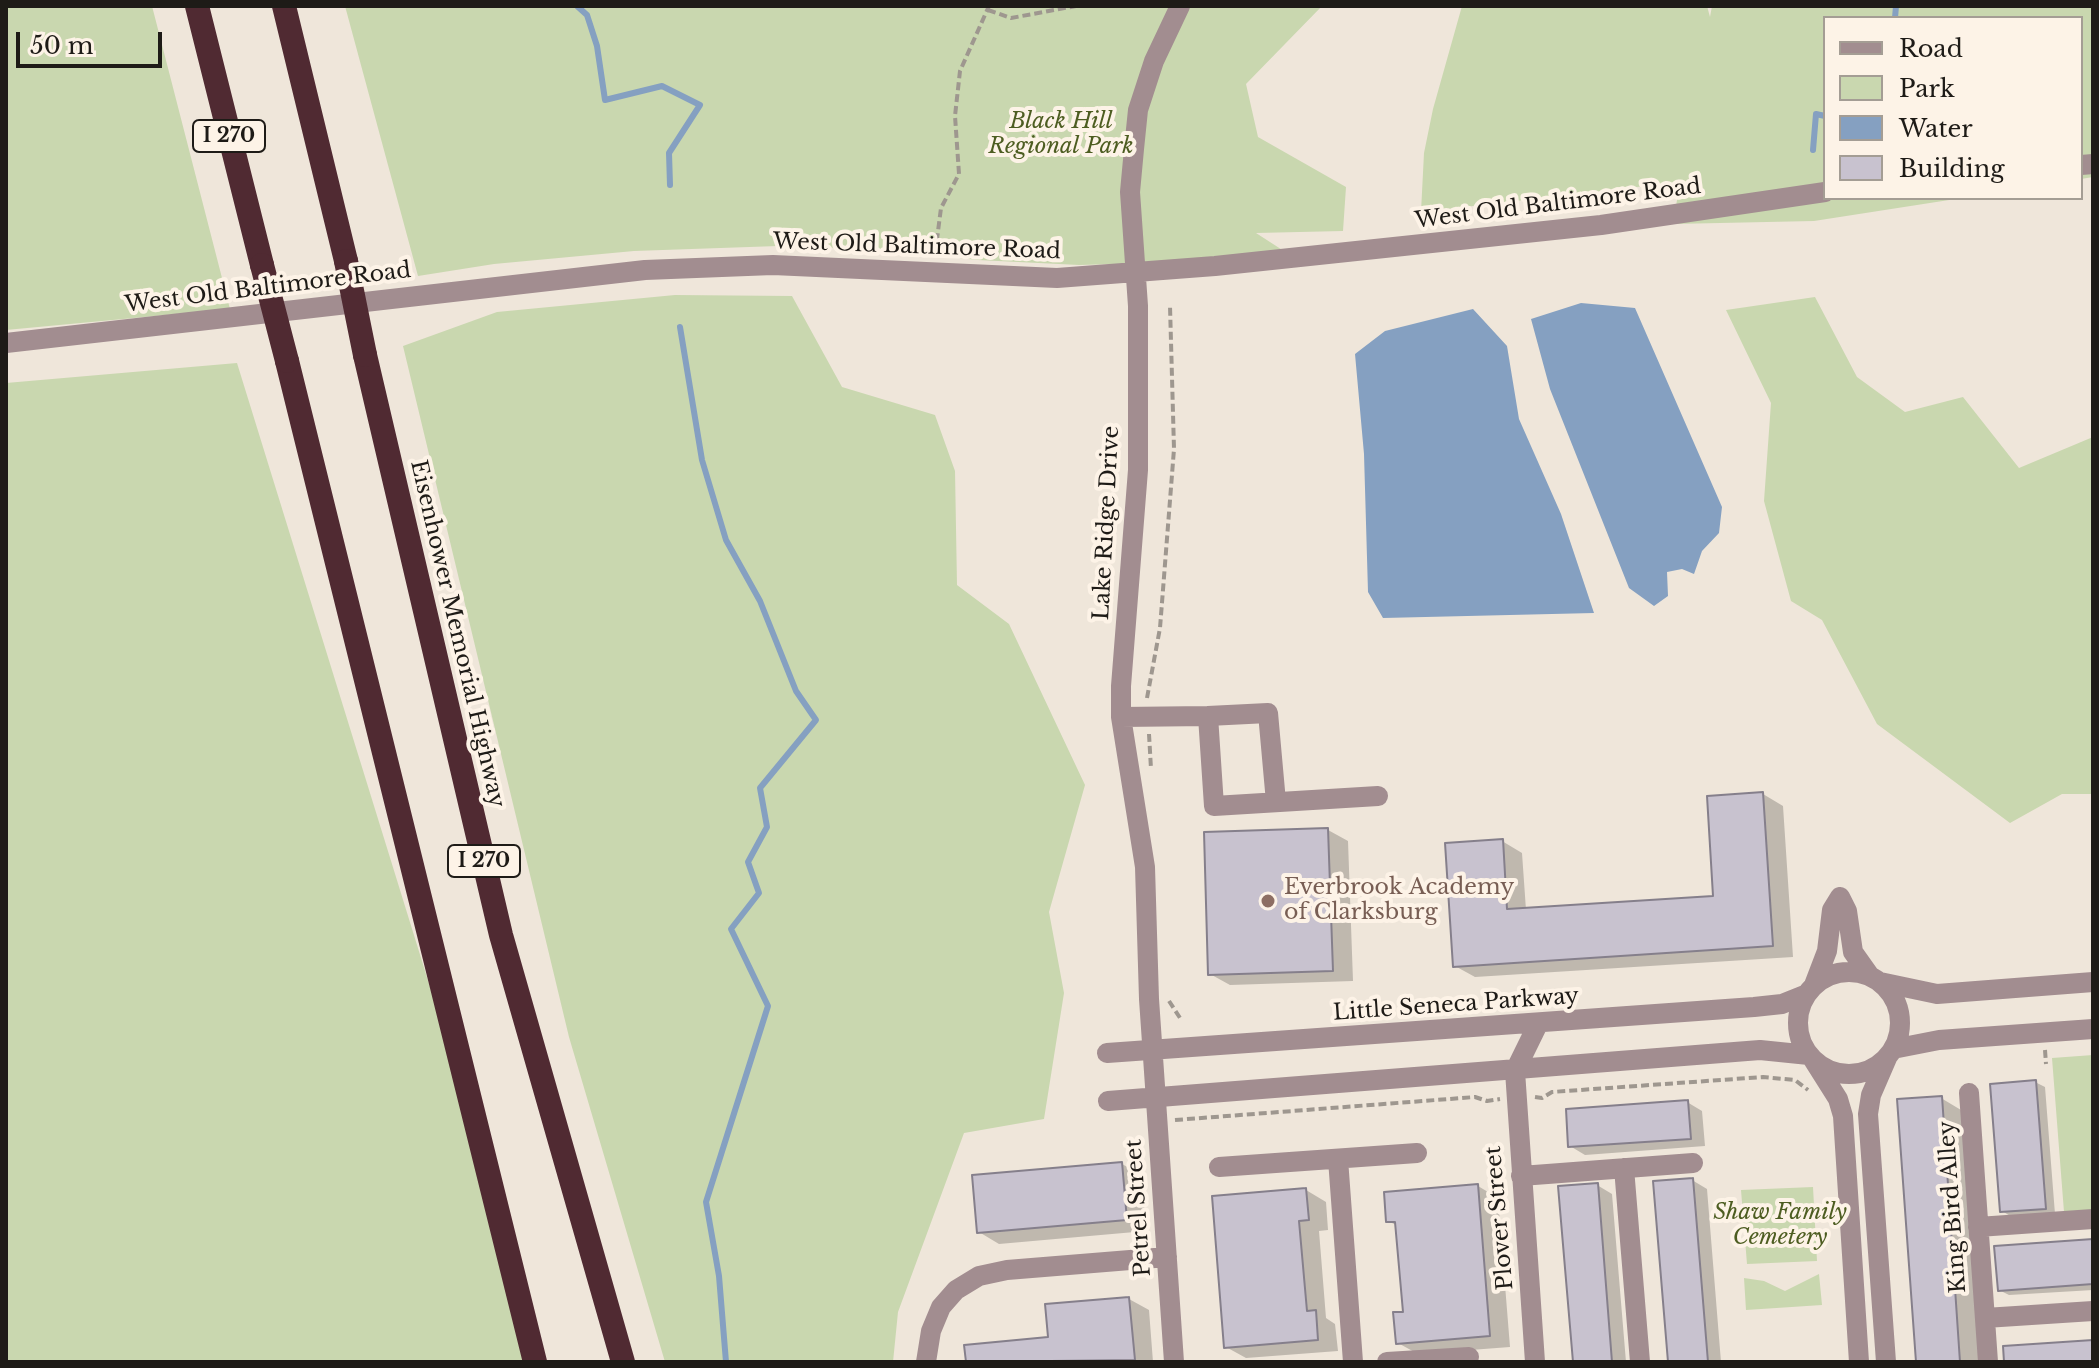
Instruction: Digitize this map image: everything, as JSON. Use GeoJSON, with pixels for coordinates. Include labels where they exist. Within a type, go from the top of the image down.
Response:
{"type":"FeatureCollection","features":[{"type":"Feature","properties":{"kind":"highway","name":"I 270"},"geometry":{"type":"LineString","coordinates":[[197,6],[535,1362]]}},
{"type":"Feature","properties":{"kind":"highway","name":"Eisenhower Memorial Highway"},"geometry":{"type":"LineString","coordinates":[[284,6],[501,935],[623,1362]]}},
{"type":"Feature","properties":{"kind":"street","name":"Lake Ridge Drive"},"geometry":{"type":"LineString","coordinates":[[1152,1050],[1145,867],[1121,717],[1138,470],[1136,272],[1130,192],[1138,110],[1154,61],[1180,6]]}},
{"type":"Feature","properties":{"kind":"street","name":"West Old Baltimore Road"},"geometry":{"type":"LineString","coordinates":[[6,343],[645,270],[773,265],[1057,278],[1136,272],[1601,225],[1823,192]]}},
{"type":"Feature","properties":{"kind":"street"},"geometry":{"type":"LineString","coordinates":[[1121,717],[1268,713],[1276,802]]}},
{"type":"Feature","properties":{"kind":"street"},"geometry":{"type":"LineString","coordinates":[[1208,716],[1214,806],[1378,796]]}},
{"type":"Feature","properties":{"kind":"street"},"geometry":{"type":"LineString","coordinates":[[1859,1362],[1843,1116],[1838,1099],[1812,1058],[1798,1025],[1800,1008],[1827,951],[1832,910],[1840,897],[1847,911],[1853,952],[1891,993],[1901,1021],[1871,1095],[1868,1114],[1886,1362]]}},
{"type":"Feature","properties":{"kind":"street"},"geometry":{"type":"LineString","coordinates":[[1811,990],[1841,972],[1937,994],[2093,982]]}},
{"type":"Feature","properties":{"kind":"street","name":"Little Seneca Parkway"},"geometry":{"type":"LineString","coordinates":[[1107,1053],[1754,1007],[1782,1004],[1811,990]]}},
{"type":"Feature","properties":{"kind":"street"},"geometry":{"type":"LineString","coordinates":[[1515,1071],[1538,1024]]}},
{"type":"Feature","properties":{"kind":"street"},"geometry":{"type":"LineString","coordinates":[[1108,1101],[1760,1050],[1812,1058],[1843,1074],[1859,1073],[1890,1054],[1939,1040],[2093,1029]]}},
{"type":"Feature","properties":{"kind":"street","name":"Petrel Street"},"geometry":{"type":"LineString","coordinates":[[1152,1050],[1174,1362]]}},
{"type":"Feature","properties":{"kind":"street","name":"Plover Street"},"geometry":{"type":"LineString","coordinates":[[1515,1071],[1535,1362]]}},
{"type":"Feature","properties":{"kind":"street","name":"King Bird Alley"},"geometry":{"type":"LineString","coordinates":[[1969,1093],[1988,1362]]}},
{"type":"Feature","properties":{"kind":"street"},"geometry":{"type":"LineString","coordinates":[[1219,1167],[1417,1153]]}},
{"type":"Feature","properties":{"kind":"street"},"geometry":{"type":"LineString","coordinates":[[1338,1159],[1353,1362]]}},
{"type":"Feature","properties":{"kind":"street"},"geometry":{"type":"LineString","coordinates":[[1521,1176],[1693,1163]]}},
{"type":"Feature","properties":{"kind":"street"},"geometry":{"type":"LineString","coordinates":[[1624,1168],[1640,1362]]}},
{"type":"Feature","properties":{"kind":"street"},"geometry":{"type":"LineString","coordinates":[[1978,1227],[2093,1219]]}},
{"type":"Feature","properties":{"kind":"street"},"geometry":{"type":"LineString","coordinates":[[926,1362],[931,1331],[941,1307],[956,1290],[979,1276],[1007,1270],[1167,1257]]}},
{"type":"Feature","properties":{"kind":"street","name":"King Bird Alley"},"geometry":{"type":"LineString","coordinates":[[1985,1318],[2093,1311]]}},
{"type":"Feature","properties":{"kind":"street"},"geometry":{"type":"LineString","coordinates":[[1387,1362],[1469,1357]]}},
{"type":"Feature","properties":{"kind":"path"},"geometry":{"type":"LineString","coordinates":[[939,275],[937,239],[941,208],[959,174],[955,116],[960,71],[976,29],[988,8],[1011,18],[1076,6]]}},
{"type":"Feature","properties":{"kind":"path"},"geometry":{"type":"LineString","coordinates":[[1152,780],[1147,699],[1160,628],[1174,449],[1170,306]]}},
{"type":"Feature","properties":{"kind":"path"},"geometry":{"type":"LineString","coordinates":[[1167,999],[1182,1021]]}},
{"type":"Feature","properties":{"kind":"path"},"geometry":{"type":"LineString","coordinates":[[1531,1097],[1542,1098],[1552,1092],[1781,1077],[1795,1080],[1819,1100]]}},
{"type":"Feature","properties":{"kind":"path"},"geometry":{"type":"LineString","coordinates":[[1157,1122],[1475,1097],[1487,1101],[1504,1099]]}},
{"type":"Feature","properties":{"kind":"green space"},"geometry":{"type":"Polygon","coordinates":[[[6,6],[152,6],[230,309],[6,330],[6,6]]]}},
{"type":"Feature","properties":{"kind":"green space","name":"Black Hill Regional Park"},"geometry":{"type":"Polygon","coordinates":[[[345,6],[1322,6],[1246,84],[1258,137],[1346,187],[1343,231],[1256,233],[1287,253],[1191,262],[1079,265],[978,260],[878,249],[778,246],[634,251],[494,264],[418,276],[345,6]]]}},
{"type":"Feature","properties":{"kind":"green space"},"geometry":{"type":"Polygon","coordinates":[[[1462,6],[1707,6],[1710,17],[1712,6],[2093,6],[2093,177],[2083,179],[2083,16],[1823,16],[1823,200],[1949,200],[1814,221],[1673,224],[1680,182],[1421,212],[1424,153],[1462,6]]]}},
{"type":"Feature","properties":{"kind":"green space"},"geometry":{"type":"Polygon","coordinates":[[[675,295],[792,296],[842,387],[935,415],[955,471],[957,585],[1009,624],[1085,785],[1049,912],[1064,993],[1044,1119],[964,1133],[898,1312],[893,1362],[665,1362],[569,1037],[403,346],[497,312],[675,295]]]}},
{"type":"Feature","properties":{"kind":"green space"},"geometry":{"type":"Polygon","coordinates":[[[1815,297],[1857,377],[1905,412],[1963,397],[2019,468],[2093,437],[2093,794],[2062,794],[2010,823],[1877,724],[1822,620],[1791,601],[1764,501],[1771,403],[1726,310],[1815,297]]]}},
{"type":"Feature","properties":{"kind":"green space"},"geometry":{"type":"Polygon","coordinates":[[[237,363],[546,1362],[6,1362],[6,383],[237,363]]]}},
{"type":"Feature","properties":{"kind":"green space"},"geometry":{"type":"Polygon","coordinates":[[[2093,1055],[2093,1210],[2064,1212],[2052,1058],[2093,1055]]]}},
{"type":"Feature","properties":{"kind":"green space","name":"Shaw Family Cemetery"},"geometry":{"type":"Polygon","coordinates":[[[1813,1187],[1817,1261],[1747,1264],[1741,1190],[1813,1187]]]}},
{"type":"Feature","properties":{"kind":"green space"},"geometry":{"type":"Polygon","coordinates":[[[1819,1274],[1822,1305],[1746,1310],[1744,1278],[1764,1281],[1785,1291],[1819,1274]]]}},
{"type":"Feature","properties":{"kind":"water"},"geometry":{"type":"Polygon","coordinates":[[[1581,303],[1635,308],[1722,507],[1719,533],[1702,551],[1694,574],[1682,569],[1667,572],[1668,596],[1654,606],[1629,588],[1550,389],[1531,319],[1581,303]]]}},
{"type":"Feature","properties":{"kind":"water"},"geometry":{"type":"Polygon","coordinates":[[[1473,309],[1507,346],[1519,419],[1561,514],[1594,613],[1383,618],[1368,592],[1364,454],[1355,354],[1385,331],[1473,309]]]}},
{"type":"Feature","properties":{"kind":"building"},"geometry":{"type":"Polygon","coordinates":[[[1763,792],[1773,946],[1453,967],[1445,843],[1503,839],[1507,909],[1713,896],[1707,796],[1763,792]]]}},
{"type":"Feature","properties":{"kind":"building","name":"Everbrook Academy of Clarksburg"},"geometry":{"type":"Polygon","coordinates":[[[1328,828],[1333,971],[1208,975],[1204,832],[1328,828]]]}},
{"type":"Feature","properties":{"kind":"building"},"geometry":{"type":"Polygon","coordinates":[[[2036,1080],[2046,1209],[2000,1212],[1990,1084],[2036,1080]]]}},
{"type":"Feature","properties":{"kind":"building"},"geometry":{"type":"Polygon","coordinates":[[[1942,1096],[1960,1362],[1916,1362],[1897,1099],[1942,1096]]]}},
{"type":"Feature","properties":{"kind":"building"},"geometry":{"type":"Polygon","coordinates":[[[1688,1100],[1691,1139],[1568,1147],[1566,1109],[1688,1100]]]}},
{"type":"Feature","properties":{"kind":"building"},"geometry":{"type":"Polygon","coordinates":[[[1122,1162],[1127,1220],[977,1233],[972,1175],[1122,1162]]]}},
{"type":"Feature","properties":{"kind":"building"},"geometry":{"type":"Polygon","coordinates":[[[1693,1178],[1708,1362],[1668,1362],[1653,1181],[1693,1178]]]}},
{"type":"Feature","properties":{"kind":"building"},"geometry":{"type":"Polygon","coordinates":[[[1598,1183],[1612,1362],[1573,1362],[1558,1186],[1598,1183]]]}},
{"type":"Feature","properties":{"kind":"building"},"geometry":{"type":"Polygon","coordinates":[[[1478,1184],[1490,1336],[1396,1344],[1393,1312],[1403,1312],[1395,1222],[1386,1222],[1384,1192],[1478,1184]]]}},
{"type":"Feature","properties":{"kind":"building"},"geometry":{"type":"Polygon","coordinates":[[[1306,1188],[1309,1220],[1299,1221],[1307,1311],[1316,1310],[1318,1340],[1224,1348],[1212,1196],[1306,1188]]]}},
{"type":"Feature","properties":{"kind":"building"},"geometry":{"type":"Polygon","coordinates":[[[2093,1239],[2093,1284],[1998,1291],[1994,1246],[2093,1239]]]}},
{"type":"Feature","properties":{"kind":"building"},"geometry":{"type":"Polygon","coordinates":[[[1129,1297],[1135,1360],[966,1362],[964,1345],[1048,1337],[1045,1304],[1129,1297]]]}},
{"type":"Feature","properties":{"kind":"building"},"geometry":{"type":"Polygon","coordinates":[[[2093,1340],[2093,1362],[2004,1362],[2003,1346],[2093,1340]]]}},
{"type":"Feature","properties":{"kind":"waterway"},"geometry":{"type":"LineString","coordinates":[[577,6],[587,15],[597,46],[605,100],[662,86],[700,105],[669,153],[670,185]]}},
{"type":"Feature","properties":{"kind":"waterway"},"geometry":{"type":"LineString","coordinates":[[1895,16],[1896,6]]}},
{"type":"Feature","properties":{"kind":"waterway"},"geometry":{"type":"LineString","coordinates":[[1813,150],[1816,114],[1823,116]]}},
{"type":"Feature","properties":{"kind":"waterway"},"geometry":{"type":"LineString","coordinates":[[680,327],[702,460],[726,540],[760,601],[796,691],[816,720],[760,788],[767,827],[748,862],[759,893],[731,929],[768,1006],[706,1202],[719,1276],[726,1362]]}},
{"type":"Feature","properties":{"kind":"place","name":"Everbrook Academy of Clarksburg"},"geometry":{"type":"Point","coordinates":[1268,901]}}]}
